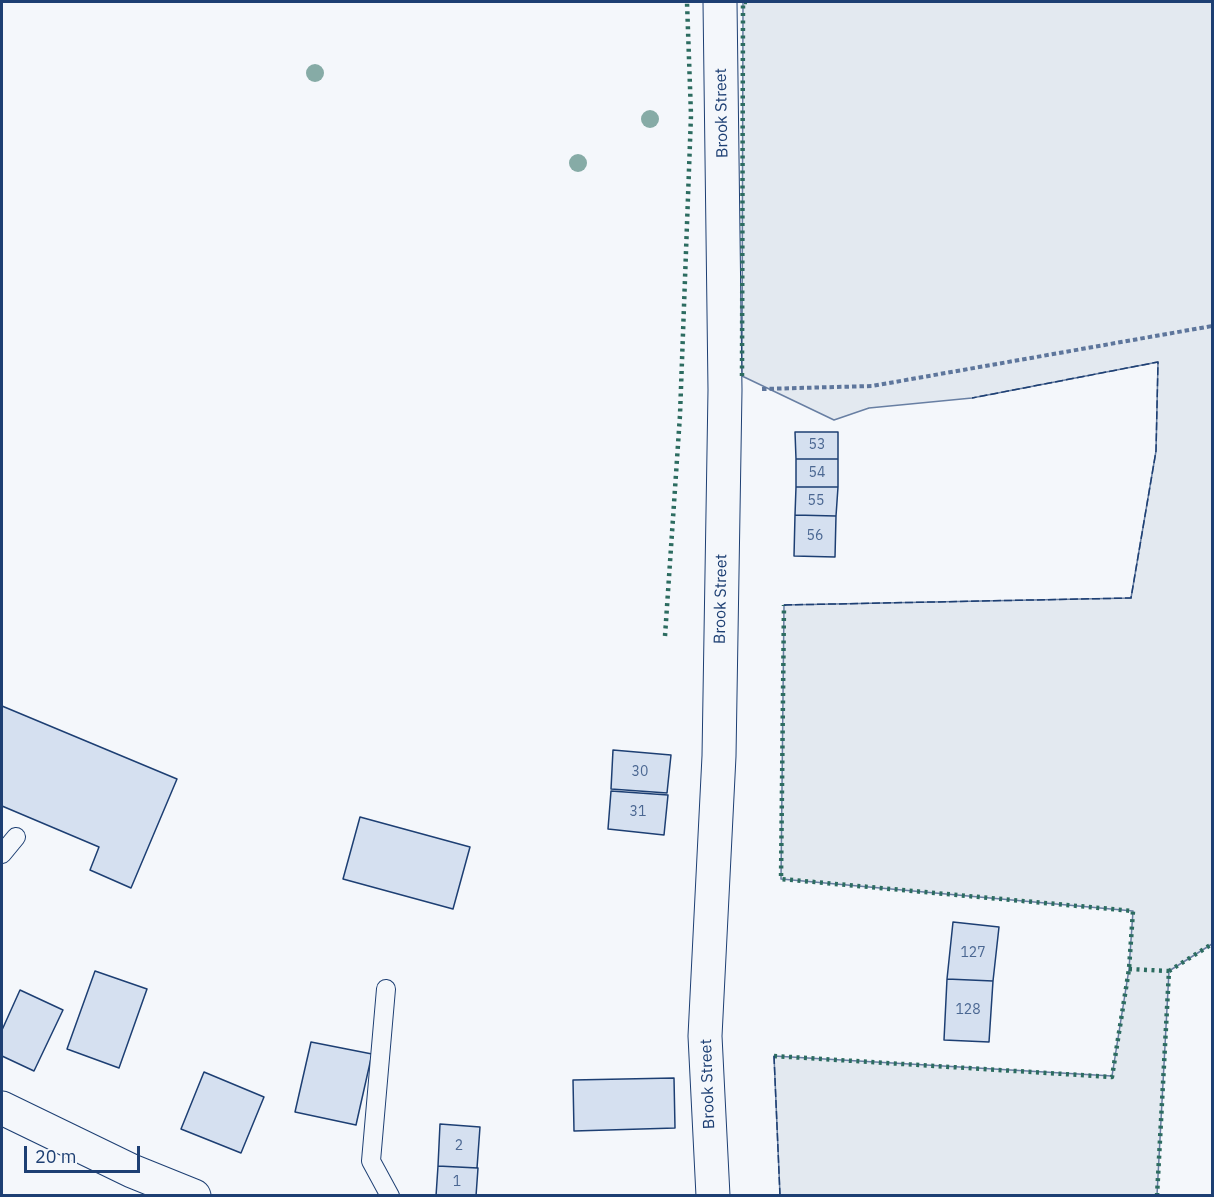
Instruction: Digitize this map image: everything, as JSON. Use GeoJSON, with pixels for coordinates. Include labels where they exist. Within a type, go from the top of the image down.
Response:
{"type":"FeatureCollection","features":[{"type":"Feature","properties":{"kind":"main road","name":"Brook Street"},"geometry":{"type":"LineString","coordinates":[[712,1196],[705,1036],[719,756],[725,390],[720,2]]}},
{"type":"Feature","properties":{"kind":"main road"},"geometry":{"type":"LineString","coordinates":[[2,1108],[132,1171],[194,1196]]}},
{"type":"Feature","properties":{"kind":"lane"},"geometry":{"type":"LineString","coordinates":[[2,854],[16,837]]}},
{"type":"Feature","properties":{"kind":"lane"},"geometry":{"type":"LineString","coordinates":[[386,989],[371,1161],[390,1196]]}},
{"type":"Feature","properties":{"kind":"path"},"geometry":{"type":"LineString","coordinates":[[725,390],[872,386],[1212,326]]}},
{"type":"Feature","properties":{"kind":"shaded area"},"geometry":{"type":"Polygon","coordinates":[[[743,2],[1212,2],[1212,944],[1169,971],[1157,1195],[780,1195],[774,1056],[1112,1076],[1129,969],[1133,911],[781,879],[784,605],[1131,598],[1156,451],[1158,362],[972,398],[869,408],[834,420],[742,376],[743,2]]]}},
{"type":"Feature","properties":{"kind":"building"},"geometry":{"type":"Polygon","coordinates":[[[795,432],[838,432],[838,459],[796,459],[795,432]]]}},
{"type":"Feature","properties":{"kind":"building"},"geometry":{"type":"Polygon","coordinates":[[[796,459],[838,459],[838,487],[796,487],[796,459]]]}},
{"type":"Feature","properties":{"kind":"building"},"geometry":{"type":"Polygon","coordinates":[[[796,487],[838,487],[836,516],[795,515],[796,487]]]}},
{"type":"Feature","properties":{"kind":"building"},"geometry":{"type":"Polygon","coordinates":[[[795,515],[836,516],[835,557],[794,556],[795,515]]]}},
{"type":"Feature","properties":{"kind":"building"},"geometry":{"type":"Polygon","coordinates":[[[2,706],[177,779],[131,888],[90,870],[99,847],[2,806],[2,706]]]}},
{"type":"Feature","properties":{"kind":"building"},"geometry":{"type":"Polygon","coordinates":[[[613,750],[671,755],[667,793],[611,789],[613,750]]]}},
{"type":"Feature","properties":{"kind":"building"},"geometry":{"type":"Polygon","coordinates":[[[611,791],[668,795],[664,835],[608,829],[611,791]]]}},
{"type":"Feature","properties":{"kind":"building"},"geometry":{"type":"Polygon","coordinates":[[[360,817],[470,847],[453,909],[343,879],[360,817]]]}},
{"type":"Feature","properties":{"kind":"building"},"geometry":{"type":"Polygon","coordinates":[[[953,922],[999,927],[993,981],[947,979],[953,922]]]}},
{"type":"Feature","properties":{"kind":"building"},"geometry":{"type":"Polygon","coordinates":[[[95,971],[147,989],[119,1068],[67,1049],[95,971]]]}},
{"type":"Feature","properties":{"kind":"building"},"geometry":{"type":"Polygon","coordinates":[[[947,979],[993,981],[989,1042],[944,1040],[947,979]]]}},
{"type":"Feature","properties":{"kind":"building"},"geometry":{"type":"Polygon","coordinates":[[[20,990],[63,1010],[34,1071],[2,1056],[2,1030],[20,990]]]}},
{"type":"Feature","properties":{"kind":"building"},"geometry":{"type":"Polygon","coordinates":[[[311,1042],[372,1054],[356,1125],[295,1112],[311,1042]]]}},
{"type":"Feature","properties":{"kind":"building"},"geometry":{"type":"Polygon","coordinates":[[[204,1072],[264,1097],[241,1153],[181,1129],[204,1072]]]}},
{"type":"Feature","properties":{"kind":"building"},"geometry":{"type":"Polygon","coordinates":[[[674,1078],[675,1128],[574,1131],[573,1080],[674,1078]]]}},
{"type":"Feature","properties":{"kind":"building"},"geometry":{"type":"Polygon","coordinates":[[[440,1124],[480,1127],[477,1168],[438,1166],[440,1124]]]}},
{"type":"Feature","properties":{"kind":"building"},"geometry":{"type":"Polygon","coordinates":[[[438,1166],[478,1168],[476,1196],[436,1196],[438,1166]]]}},
{"type":"Feature","properties":{"kind":"hedge"},"geometry":{"type":"LineString","coordinates":[[665,636],[680,415],[691,115],[687,2]]}},
{"type":"Feature","properties":{"kind":"hedge"},"geometry":{"type":"LineString","coordinates":[[742,376],[743,2],[747,2]]}},
{"type":"Feature","properties":{"kind":"hedge"},"geometry":{"type":"LineString","coordinates":[[774,1056],[1112,1077],[1129,969],[1133,911],[781,879],[784,605]]}},
{"type":"Feature","properties":{"kind":"hedge"},"geometry":{"type":"LineString","coordinates":[[1157,1196],[1169,971],[1212,944]]}},
{"type":"Feature","properties":{"kind":"hedge"},"geometry":{"type":"LineString","coordinates":[[1129,969],[1169,971]]}},
{"type":"Feature","properties":{"kind":"fence"},"geometry":{"type":"LineString","coordinates":[[784,605],[1131,598],[1156,451],[1158,362],[972,398]]}},
{"type":"Feature","properties":{"kind":"fence"},"geometry":{"type":"LineString","coordinates":[[774,1056],[780,1196]]}}]}
